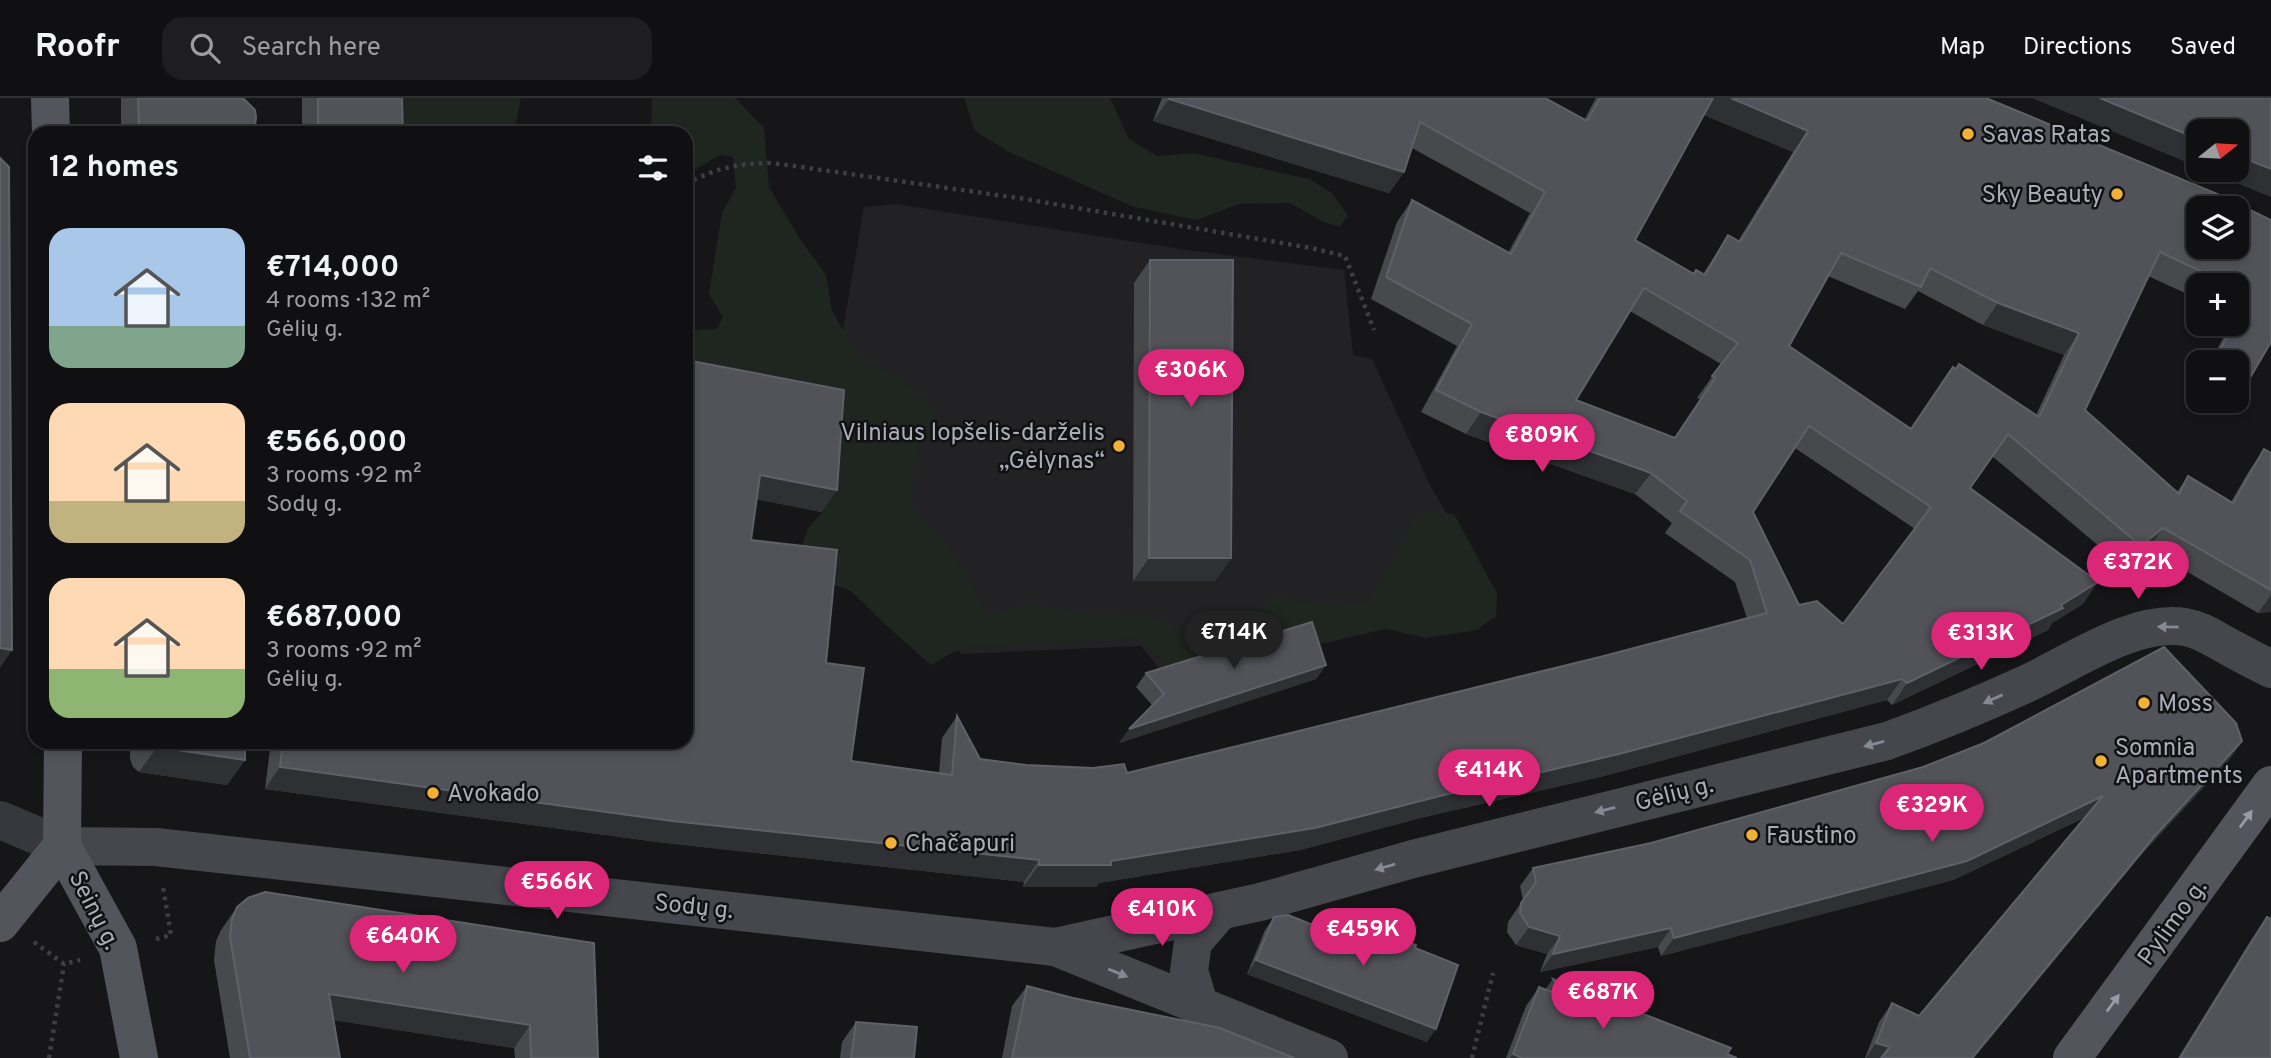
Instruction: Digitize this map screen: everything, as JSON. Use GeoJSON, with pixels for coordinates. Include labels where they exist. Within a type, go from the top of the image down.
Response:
{"type":"FeatureCollection","features":[{"type":"Feature","properties":{"kind":"main road"},"geometry":{"type":"LineString","coordinates":[[50,98],[51,126]]}},
{"type":"Feature","properties":{"kind":"main road","name":"Gėlių g."},"geometry":{"type":"LineString","coordinates":[[1055,947],[1220,911],[1478,842],[1887,741],[1988,702],[2127,634],[2157,626],[2185,627],[2206,634],[2271,669]]}},
{"type":"Feature","properties":{"kind":"main road"},"geometry":{"type":"LineString","coordinates":[[0,923],[62,846],[63,749]]}},
{"type":"Feature","properties":{"kind":"main road","name":"Pylimo g."},"geometry":{"type":"LineString","coordinates":[[2072,1058],[2271,785]]}},
{"type":"Feature","properties":{"kind":"main road","name":"Sodų g."},"geometry":{"type":"LineString","coordinates":[[62,846],[156,847],[1055,947],[1329,1058]]}},
{"type":"Feature","properties":{"kind":"main road","name":"Seinų g."},"geometry":{"type":"LineString","coordinates":[[62,846],[118,948],[139,1058]]}},
{"type":"Feature","properties":{"kind":"main road"},"geometry":{"type":"LineString","coordinates":[[1199,1007],[1189,971],[1193,942],[1220,911]]}},
{"type":"Feature","properties":{"kind":"street","name":"Sodų g."},"geometry":{"type":"LineString","coordinates":[[0,820],[62,846]]}},
{"type":"Feature","properties":{"kind":"path"},"geometry":{"type":"LineString","coordinates":[[693,180],[707,172],[745,163],[773,163],[1025,199],[1311,248],[1345,256],[1374,330]]}},
{"type":"Feature","properties":{"kind":"path"},"geometry":{"type":"LineString","coordinates":[[49,1058],[64,964]]}},
{"type":"Feature","properties":{"kind":"path"},"geometry":{"type":"LineString","coordinates":[[1472,1058],[1493,973]]}},
{"type":"Feature","properties":{"kind":"shaded area"},"geometry":{"type":"Polygon","coordinates":[[[396,98],[521,98],[515,126],[396,126],[396,98]]]}},
{"type":"Feature","properties":{"kind":"shaded area"},"geometry":{"type":"Polygon","coordinates":[[[652,98],[735,98],[764,128],[769,187],[800,239],[826,275],[832,311],[856,353],[917,390],[940,417],[919,445],[911,503],[951,549],[988,614],[1028,603],[1087,613],[1149,615],[1201,636],[1277,596],[1315,604],[1367,602],[1398,555],[1410,522],[1431,511],[1454,514],[1497,593],[1496,616],[1477,630],[1426,638],[1386,629],[1312,646],[1183,665],[1167,666],[1139,638],[971,647],[951,653],[931,665],[851,591],[834,585],[802,546],[808,528],[827,507],[835,410],[693,379],[693,330],[717,329],[723,317],[709,294],[722,212],[736,188],[733,157],[720,155],[693,168],[693,126],[651,126],[652,98]]]}},
{"type":"Feature","properties":{"kind":"shaded area"},"geometry":{"type":"Polygon","coordinates":[[[964,98],[1110,98],[1129,139],[1157,156],[1194,153],[1309,179],[1332,193],[1348,216],[1339,227],[1324,222],[1290,203],[1239,204],[1197,220],[1134,207],[1009,152],[975,131],[964,98]]]}},
{"type":"Feature","properties":{"kind":"shaded area","name":"Vilniaus lopšelis-darželis „Gėlynas“"},"geometry":{"type":"Polygon","coordinates":[[[896,204],[1180,249],[1344,270],[1353,355],[1372,359],[1428,481],[1484,581],[1166,677],[1141,646],[962,654],[822,512],[829,412],[864,207],[896,204]]]}},
{"type":"Feature","properties":{"kind":"building"},"geometry":{"type":"Polygon","coordinates":[[[138,98],[243,98],[255,110],[256,117],[255,126],[139,126],[138,98]]]}},
{"type":"Feature","properties":{"kind":"building"},"geometry":{"type":"Polygon","coordinates":[[[318,98],[402,98],[403,126],[318,126],[318,98]]]}},
{"type":"Feature","properties":{"kind":"building"},"geometry":{"type":"Polygon","coordinates":[[[1169,98],[1545,98],[1587,121],[1600,98],[1713,98],[1635,240],[1694,274],[1696,270],[1705,275],[1728,235],[1740,242],[1808,131],[1731,98],[1986,98],[2222,196],[2186,196],[2186,259],[2249,259],[2249,210],[2271,220],[2271,342],[2249,379],[2249,350],[2220,350],[2227,336],[2249,336],[2249,273],[2205,273],[2160,252],[2085,410],[2179,494],[2188,476],[2233,503],[2264,449],[2271,453],[2271,590],[2163,528],[2141,546],[2008,434],[1970,488],[2098,582],[2061,605],[2063,608],[1907,683],[1902,679],[1619,754],[1315,828],[1111,861],[1111,865],[1039,865],[1039,860],[672,821],[280,767],[282,749],[693,749],[693,361],[844,390],[837,490],[760,475],[751,540],[837,550],[826,663],[864,668],[851,761],[952,775],[957,716],[980,759],[1026,765],[1093,768],[1124,764],[1127,773],[1600,657],[1767,613],[1750,560],[1680,511],[1687,501],[1651,473],[1481,412],[1436,390],[1472,324],[1386,277],[1412,200],[1511,254],[1545,192],[1420,122],[1404,172],[1169,98]],[[1841,253],[1789,346],[1911,429],[1953,367],[1956,369],[1959,364],[2039,417],[2079,333],[1998,303],[1930,268],[1921,287],[1841,253]],[[1644,288],[1576,400],[1675,438],[1715,378],[1712,376],[1738,343],[1644,288]],[[1809,426],[1753,512],[1799,605],[1817,601],[1843,624],[1931,507],[1809,426]]]}},
{"type":"Feature","properties":{"kind":"building"},"geometry":{"type":"Polygon","coordinates":[[[2100,98],[2271,98],[2271,169],[2249,160],[2249,119],[2186,119],[2186,134],[2100,98]]]}},
{"type":"Feature","properties":{"kind":"building"},"geometry":{"type":"Polygon","coordinates":[[[0,158],[9,167],[12,650],[0,648],[0,158]]]}},
{"type":"Feature","properties":{"kind":"building"},"geometry":{"type":"Polygon","coordinates":[[[1150,260],[1233,260],[1231,558],[1149,558],[1150,260]]]}},
{"type":"Feature","properties":{"kind":"building"},"geometry":{"type":"Polygon","coordinates":[[[1312,622],[1326,665],[1129,729],[1164,694],[1146,673],[1312,622]]]}},
{"type":"Feature","properties":{"kind":"building"},"geometry":{"type":"Polygon","coordinates":[[[2164,647],[2236,723],[2242,741],[2154,837],[1972,1058],[1881,1058],[1890,1047],[1876,1043],[1892,1003],[1919,1016],[2103,796],[1967,861],[1674,938],[1671,928],[1553,954],[1560,936],[1529,927],[1520,913],[1521,903],[1536,882],[1533,868],[1651,843],[1923,767],[1984,743],[2164,647]]]}},
{"type":"Feature","properties":{"kind":"building"},"geometry":{"type":"Polygon","coordinates":[[[171,749],[245,749],[245,760],[171,749]]]}},
{"type":"Feature","properties":{"kind":"building"},"geometry":{"type":"Polygon","coordinates":[[[265,892],[594,943],[598,1058],[531,1058],[530,1025],[329,994],[340,1058],[250,1058],[230,937],[232,919],[237,907],[248,898],[265,892]]]}},
{"type":"Feature","properties":{"kind":"building"},"geometry":{"type":"Polygon","coordinates":[[[1288,915],[1360,944],[1367,927],[1416,945],[1415,948],[1458,965],[1436,1029],[1256,960],[1274,917],[1288,915]]]}},
{"type":"Feature","properties":{"kind":"building"},"geometry":{"type":"Polygon","coordinates":[[[2267,917],[2271,919],[2271,1058],[2180,1058],[2267,917]]]}},
{"type":"Feature","properties":{"kind":"building"},"geometry":{"type":"Polygon","coordinates":[[[1553,979],[1731,1048],[1727,1054],[1737,1058],[1522,1058],[1513,1054],[1539,987],[1562,996],[1553,979]]]}},
{"type":"Feature","properties":{"kind":"building"},"geometry":{"type":"Polygon","coordinates":[[[1027,986],[1220,1028],[1294,1058],[1012,1058],[1027,986]]]}},
{"type":"Feature","properties":{"kind":"building"},"geometry":{"type":"Polygon","coordinates":[[[856,1022],[917,1027],[914,1058],[851,1058],[856,1022]]]}},
{"type":"Feature","properties":{"kind":"place","name":"Savas Ratas"},"geometry":{"type":"Point","coordinates":[1968,134]}},
{"type":"Feature","properties":{"kind":"place","name":"Sky Beauty"},"geometry":{"type":"Point","coordinates":[2117,194]}},
{"type":"Feature","properties":{"kind":"place","name":"Vilniaus lopšelis-darželis „Gėlynas“"},"geometry":{"type":"Point","coordinates":[1119,446]}},
{"type":"Feature","properties":{"kind":"place","name":"Moss"},"geometry":{"type":"Point","coordinates":[2144,703]}},
{"type":"Feature","properties":{"kind":"place","name":"Somnia Apartments"},"geometry":{"type":"Point","coordinates":[2101,761]}},
{"type":"Feature","properties":{"kind":"place","name":"Avokado"},"geometry":{"type":"Point","coordinates":[433,793]}},
{"type":"Feature","properties":{"kind":"place","name":"Faustino"},"geometry":{"type":"Point","coordinates":[1752,835]}},
{"type":"Feature","properties":{"kind":"place","name":"Chačapuri"},"geometry":{"type":"Point","coordinates":[891,843]}}]}
